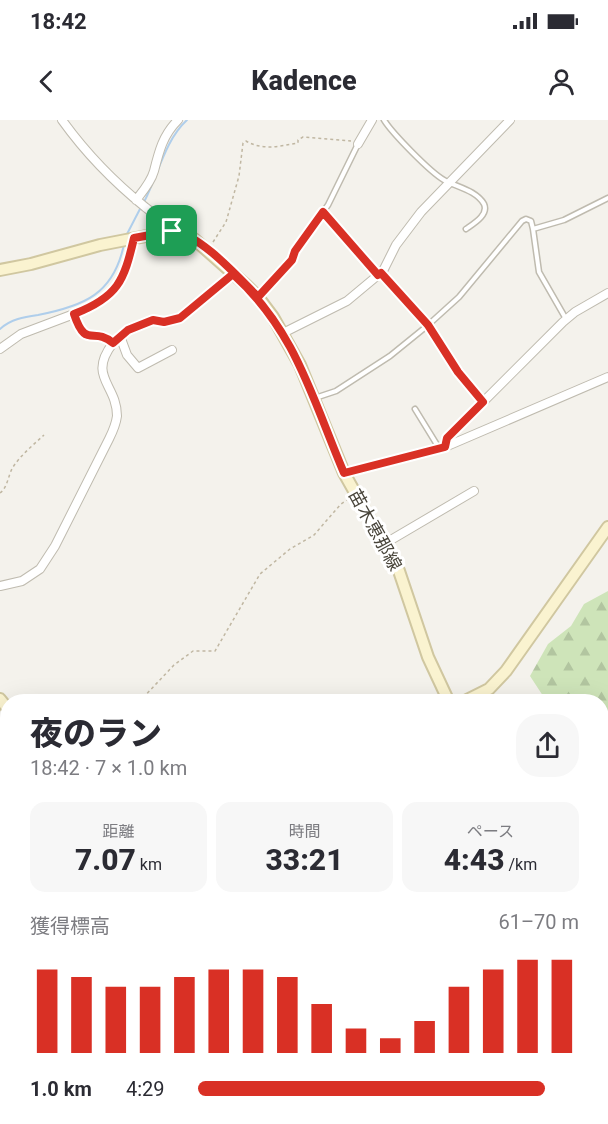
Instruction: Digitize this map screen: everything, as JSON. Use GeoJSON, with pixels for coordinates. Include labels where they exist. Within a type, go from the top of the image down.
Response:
{"type":"FeatureCollection","features":[{"type":"Feature","properties":{"kind":"main road","name":"苗木恵那線"},"geometry":{"type":"LineString","coordinates":[[172,231],[194,238],[208,250],[258,297],[283,333],[300,366],[344,473],[399,571],[428,657],[445,694]]}},
{"type":"Feature","properties":{"kind":"main road"},"geometry":{"type":"LineString","coordinates":[[0,270],[127,239],[172,231]]}},
{"type":"Feature","properties":{"kind":"main road"},"geometry":{"type":"LineString","coordinates":[[482,694],[506,672],[608,527]]}},
{"type":"Feature","properties":{"kind":"street"},"geometry":{"type":"LineString","coordinates":[[62,120],[84,148],[137,201],[168,222],[172,231]]}},
{"type":"Feature","properties":{"kind":"street"},"geometry":{"type":"LineString","coordinates":[[137,201],[153,172],[163,141],[170,128],[178,120]]}},
{"type":"Feature","properties":{"kind":"street"},"geometry":{"type":"LineString","coordinates":[[358,144],[372,120]]}},
{"type":"Feature","properties":{"kind":"street"},"geometry":{"type":"LineString","coordinates":[[283,333],[347,301],[380,274],[391,259],[396,245],[421,212],[510,120]]}},
{"type":"Feature","properties":{"kind":"street"},"geometry":{"type":"LineString","coordinates":[[0,349],[21,334],[74,314],[111,294],[126,272],[127,239]]}},
{"type":"Feature","properties":{"kind":"street"},"geometry":{"type":"LineString","coordinates":[[0,586],[22,581],[40,568],[55,546],[110,439],[117,413],[102,370],[104,355],[113,343],[128,330],[153,320],[164,322],[180,318],[233,274]]}},
{"type":"Feature","properties":{"kind":"street"},"geometry":{"type":"LineString","coordinates":[[442,448],[447,438],[566,320],[575,312],[608,293]]}},
{"type":"Feature","properties":{"kind":"street"},"geometry":{"type":"LineString","coordinates":[[74,314],[79,329],[85,335],[107,338],[113,343]]}},
{"type":"Feature","properties":{"kind":"street"},"geometry":{"type":"LineString","coordinates":[[120,336],[127,355],[138,368],[172,350]]}},
{"type":"Feature","properties":{"kind":"street"},"geometry":{"type":"LineString","coordinates":[[344,473],[442,448],[608,377]]}},
{"type":"Feature","properties":{"kind":"street"},"geometry":{"type":"LineString","coordinates":[[384,544],[474,491]]}},
{"type":"Feature","properties":{"kind":"lane"},"geometry":{"type":"LineString","coordinates":[[384,120],[393,133],[445,181],[470,192],[484,205],[485,209],[481,218],[466,229]]}},
{"type":"Feature","properties":{"kind":"lane"},"geometry":{"type":"LineString","coordinates":[[258,297],[292,260],[295,251],[323,212],[358,144]]}},
{"type":"Feature","properties":{"kind":"lane"},"geometry":{"type":"LineString","coordinates":[[533,229],[564,220],[608,198]]}},
{"type":"Feature","properties":{"kind":"lane"},"geometry":{"type":"LineString","coordinates":[[314,399],[336,391],[390,356],[428,326],[459,297],[526,219],[531,221],[533,229],[539,272],[566,320]]}},
{"type":"Feature","properties":{"kind":"lane"},"geometry":{"type":"LineString","coordinates":[[415,409],[442,448]]}},
{"type":"Feature","properties":{"kind":"path"},"geometry":{"type":"LineString","coordinates":[[208,250],[226,222],[239,176],[243,143],[246,141],[266,147],[298,143],[298,140],[303,137],[326,138],[358,144]]}},
{"type":"Feature","properties":{"kind":"path"},"geometry":{"type":"LineString","coordinates":[[323,212],[428,326],[458,372],[483,402]]}},
{"type":"Feature","properties":{"kind":"path"},"geometry":{"type":"LineString","coordinates":[[0,493],[6,486],[14,466],[44,435]]}},
{"type":"Feature","properties":{"kind":"path"},"geometry":{"type":"LineString","coordinates":[[147,694],[174,665],[193,651],[215,651],[260,574],[290,549],[314,535],[340,504],[356,495]]}},
{"type":"Feature","properties":{"kind":"green space"},"geometry":{"type":"Polygon","coordinates":[[[608,591],[608,694],[542,694],[530,676],[548,644],[571,626],[584,604],[608,591]]]}},
{"type":"Feature","properties":{"kind":"waterway"},"geometry":{"type":"LineString","coordinates":[[144,202],[167,148],[179,128],[187,120]]}},
{"type":"Feature","properties":{"kind":"waterway"},"geometry":{"type":"LineString","coordinates":[[126,236],[141,207]]}},
{"type":"Feature","properties":{"kind":"waterway"},"geometry":{"type":"LineString","coordinates":[[0,329],[18,319],[69,307],[95,295],[113,275],[124,244]]}},
{"type":"Feature","properties":{"kind":"route"},"geometry":{"type":"LineString","coordinates":[[172,231],[134,238],[126,272],[111,294],[104,300],[74,314],[79,329],[85,335],[107,338],[113,343],[128,330],[153,320],[164,322],[180,318],[233,274],[258,297],[283,333],[300,366],[344,473],[445,447],[447,438],[483,402],[458,372],[428,325],[381,273],[378,275],[323,212],[295,251],[292,260],[258,297],[194,238],[172,231]]}}]}
